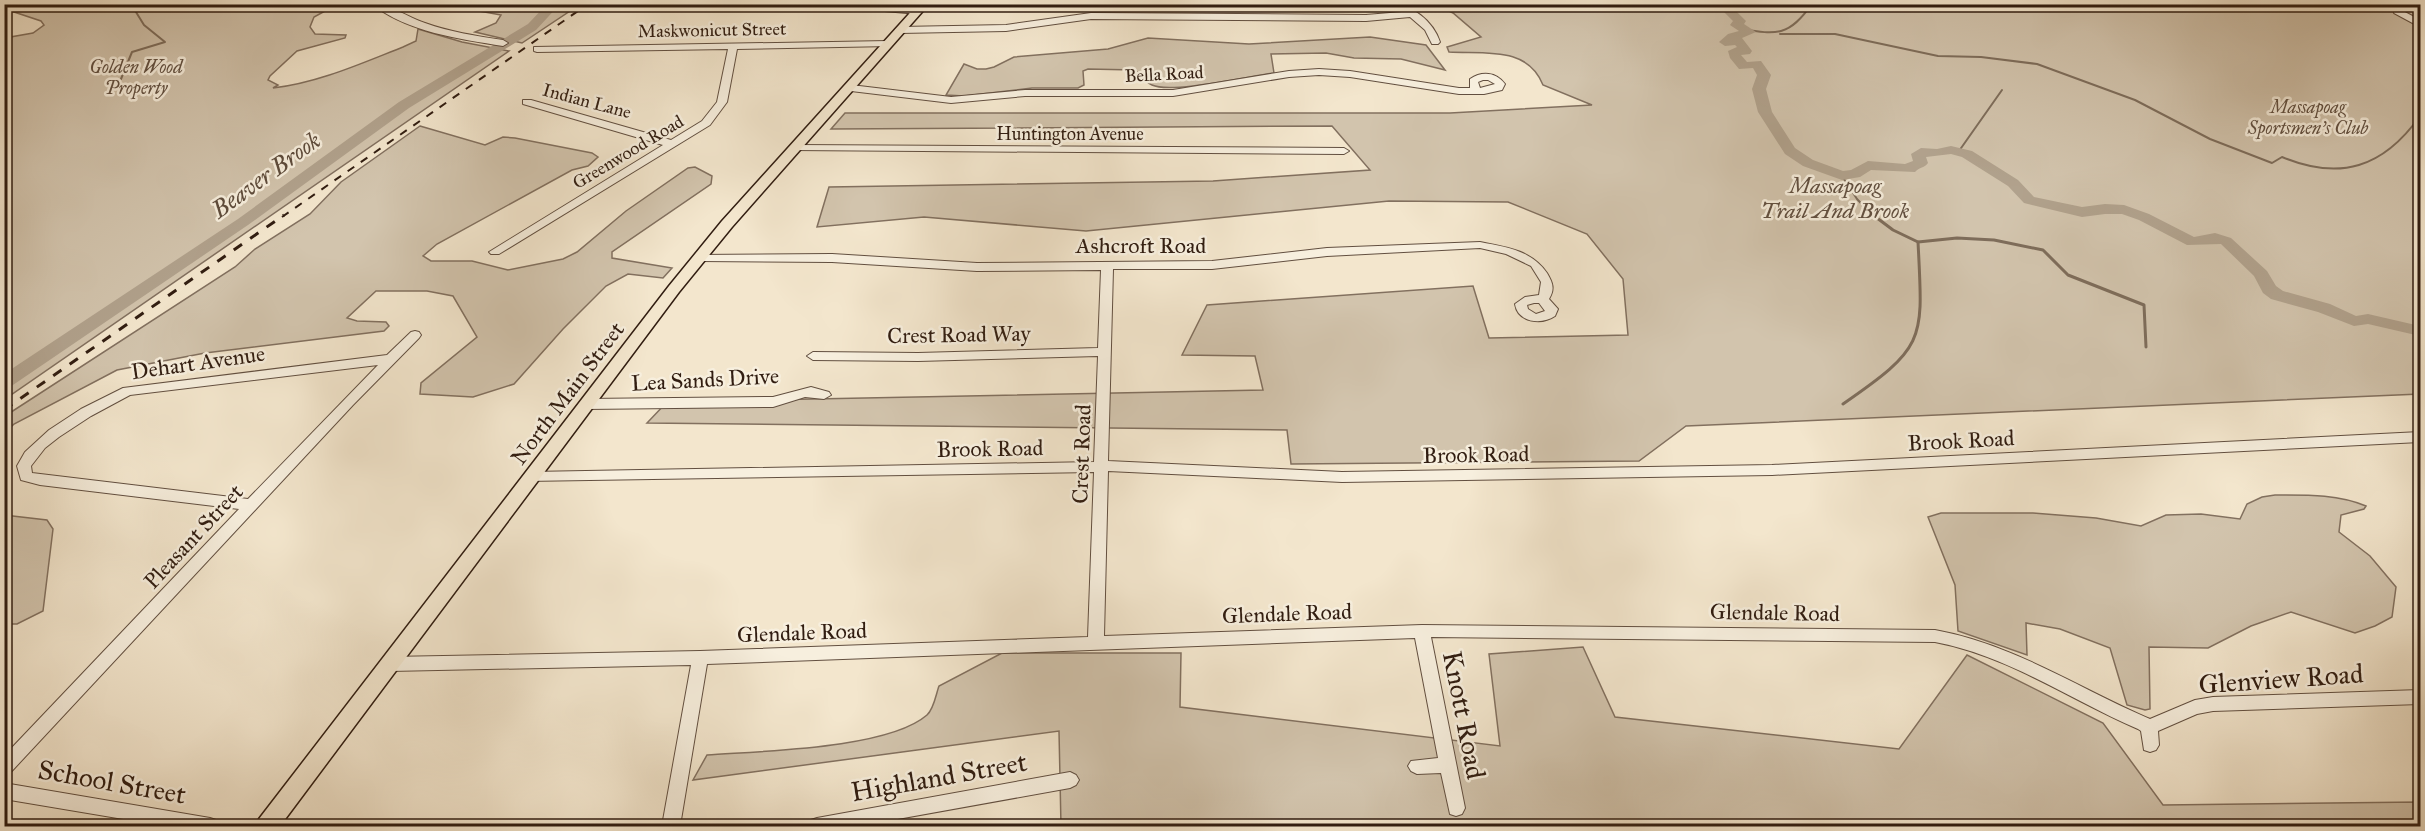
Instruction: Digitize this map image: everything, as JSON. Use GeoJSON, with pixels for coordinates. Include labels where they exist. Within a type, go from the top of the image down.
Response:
{"type":"FeatureCollection","features":[{"type":"Feature","properties":{"kind":"main road","name":"North Main Street"},"geometry":{"type":"LineString","coordinates":[[267,826],[700,257],[921,8]]}},
{"type":"Feature","properties":{"kind":"street"},"geometry":{"type":"LineString","coordinates":[[376,4],[404,20],[453,35],[503,43]]}},
{"type":"Feature","properties":{"kind":"street"},"geometry":{"type":"LineString","coordinates":[[789,4],[921,8]]}},
{"type":"Feature","properties":{"kind":"street"},"geometry":{"type":"LineString","coordinates":[[1080,17],[1090,4]]}},
{"type":"Feature","properties":{"kind":"street"},"geometry":{"type":"LineString","coordinates":[[1394,4],[1431,30],[1435,42]]}},
{"type":"Feature","properties":{"kind":"street"},"geometry":{"type":"LineString","coordinates":[[2395,4],[2397,11],[2421,24]]}},
{"type":"Feature","properties":{"kind":"street"},"geometry":{"type":"LineString","coordinates":[[900,30],[998,28],[1080,17],[1366,18],[1412,15]]}},
{"type":"Feature","properties":{"kind":"street","name":"Maskwonicut Street"},"geometry":{"type":"LineString","coordinates":[[537,49],[888,44]]}},
{"type":"Feature","properties":{"kind":"street","name":"Greenwood Road"},"geometry":{"type":"LineString","coordinates":[[495,252],[706,123],[718,110],[725,94],[734,46]]}},
{"type":"Feature","properties":{"kind":"street","name":"Bella Road"},"geometry":{"type":"LineString","coordinates":[[851,88],[951,100],[1024,93],[1173,93],[1289,74],[1319,72],[1356,75],[1447,90],[1476,91]]}},
{"type":"Feature","properties":{"kind":"street","name":"Indian Lane"},"geometry":{"type":"LineString","coordinates":[[526,102],[674,144]]}},
{"type":"Feature","properties":{"kind":"street","name":"Huntington Avenue"},"geometry":{"type":"LineString","coordinates":[[797,148],[1344,151]]}},
{"type":"Feature","properties":{"kind":"street","name":"Ashcroft Road"},"geometry":{"type":"LineString","coordinates":[[700,257],[832,258],[968,267],[1212,265],[1338,251],[1490,246],[1519,255],[1541,270],[1548,286],[1543,300]]}},
{"type":"Feature","properties":{"kind":"street","name":"Crest Road"},"geometry":{"type":"LineString","coordinates":[[1096,644],[1107,265]]}},
{"type":"Feature","properties":{"kind":"street","name":"Pleasant Street"},"geometry":{"type":"LineString","coordinates":[[4,768],[348,402],[415,335]]}},
{"type":"Feature","properties":{"kind":"street","name":"Crest Road Way"},"geometry":{"type":"LineString","coordinates":[[813,356],[918,357],[1105,352]]}},
{"type":"Feature","properties":{"kind":"street","name":"Dehart Avenue"},"geometry":{"type":"LineString","coordinates":[[253,505],[46,481],[26,476],[23,469],[35,450],[76,418],[128,391],[391,359]]}},
{"type":"Feature","properties":{"kind":"street","name":"Lea Sands Drive"},"geometry":{"type":"LineString","coordinates":[[586,404],[773,402],[799,393],[814,392],[824,395]]}},
{"type":"Feature","properties":{"kind":"street","name":"Brook Road"},"geometry":{"type":"LineString","coordinates":[[531,477],[1134,466],[1269,475],[1342,477],[1772,470],[2421,437]]}},
{"type":"Feature","properties":{"kind":"street","name":"Glendale Road"},"geometry":{"type":"LineString","coordinates":[[390,664],[700,658],[1422,631],[1604,631],[1948,638],[2002,655],[2149,727]]}},
{"type":"Feature","properties":{"kind":"street","name":"Knott Road"},"geometry":{"type":"LineString","coordinates":[[1422,631],[1456,808]]}},
{"type":"Feature","properties":{"kind":"street"},"geometry":{"type":"LineString","coordinates":[[671,826],[700,658]]}},
{"type":"Feature","properties":{"kind":"street","name":"Glenview Road"},"geometry":{"type":"LineString","coordinates":[[2149,727],[2195,707],[2213,704],[2421,697]]}},
{"type":"Feature","properties":{"kind":"street"},"geometry":{"type":"LineString","coordinates":[[2149,727],[2150,745]]}},
{"type":"Feature","properties":{"kind":"street"},"geometry":{"type":"LineString","coordinates":[[1417,766],[1447,765]]}},
{"type":"Feature","properties":{"kind":"street","name":"Highland Street"},"geometry":{"type":"LineString","coordinates":[[818,826],[1070,780]]}},
{"type":"Feature","properties":{"kind":"street","name":"School Street"},"geometry":{"type":"LineString","coordinates":[[4,791],[210,826]]}},
{"type":"Feature","properties":{"kind":"green space","name":"Golden Wood Property"},"geometry":{"type":"Polygon","coordinates":[[[13,4],[336,5],[314,17],[310,27],[315,34],[346,35],[345,38],[297,51],[270,76],[268,80],[278,85],[273,88],[323,77],[403,47],[416,41],[418,29],[462,42],[509,51],[5,399],[5,38],[33,33],[44,25],[41,21],[5,9],[13,4]]]}},
{"type":"Feature","properties":{"kind":"green space"},"geometry":{"type":"Polygon","coordinates":[[[469,5],[579,5],[522,43],[475,32],[496,23],[501,15],[474,10],[469,5]]]}},
{"type":"Feature","properties":{"kind":"green space"},"geometry":{"type":"Polygon","coordinates":[[[1437,5],[2420,5],[2420,394],[1686,426],[1639,461],[1291,464],[1287,430],[647,423],[667,402],[1263,390],[1255,356],[1182,355],[1207,305],[1473,286],[1489,338],[1628,335],[1623,279],[1587,234],[1508,202],[1389,201],[1086,231],[924,217],[817,227],[829,187],[1213,181],[1370,170],[1332,126],[831,129],[845,113],[1450,113],[1592,105],[1543,85],[1536,72],[1516,58],[1491,53],[1449,52],[1447,47],[1481,37],[1453,13],[1437,5]]]}},
{"type":"Feature","properties":{"kind":"green space"},"geometry":{"type":"Polygon","coordinates":[[[1370,37],[1426,45],[1445,70],[1401,59],[1354,58],[1326,53],[1271,54],[1274,73],[1211,84],[1162,87],[1146,82],[1135,70],[1088,69],[1083,71],[1084,85],[1078,88],[1032,88],[964,96],[946,95],[964,64],[977,69],[986,69],[1014,57],[1108,49],[1148,38],[1249,44],[1370,37]]]}},
{"type":"Feature","properties":{"kind":"green space"},"geometry":{"type":"Polygon","coordinates":[[[420,126],[485,145],[503,137],[515,138],[592,153],[598,157],[588,166],[572,170],[437,244],[423,256],[431,261],[472,261],[508,270],[563,259],[577,252],[626,211],[688,168],[695,167],[712,176],[711,184],[612,252],[612,258],[672,268],[663,278],[628,274],[606,286],[563,329],[514,384],[473,397],[420,394],[421,383],[477,337],[453,296],[427,291],[376,291],[347,318],[357,321],[386,322],[389,326],[384,331],[205,353],[117,370],[14,424],[5,433],[5,416],[235,267],[255,249],[310,214],[341,182],[420,126]]]}},
{"type":"Feature","properties":{"kind":"green space"},"geometry":{"type":"Polygon","coordinates":[[[2275,495],[2333,497],[2366,506],[2364,509],[2341,515],[2339,532],[2370,556],[2396,587],[2392,617],[2355,633],[2291,612],[2251,626],[2208,648],[2149,647],[2150,709],[2145,710],[2127,705],[2110,648],[2060,629],[2026,623],[2027,655],[1958,631],[1955,585],[1928,517],[1941,513],[2033,513],[2096,518],[2141,526],[2166,515],[2201,514],[2240,519],[2247,504],[2262,497],[2275,495]]]}},
{"type":"Feature","properties":{"kind":"green space"},"geometry":{"type":"Polygon","coordinates":[[[4,515],[47,520],[53,529],[43,611],[17,624],[5,624],[4,515]]]}},
{"type":"Feature","properties":{"kind":"green space"},"geometry":{"type":"Polygon","coordinates":[[[1583,647],[1615,717],[1899,749],[1967,655],[2103,723],[2163,805],[2420,802],[2420,826],[1061,826],[1059,731],[693,780],[707,755],[790,750],[854,742],[909,726],[927,715],[939,686],[1002,653],[1181,653],[1180,707],[1500,746],[1489,654],[1583,647]]]}},
{"type":"Feature","properties":{"kind":"waterway"},"geometry":{"type":"LineString","coordinates":[[121,79],[132,52],[165,42],[144,25],[131,4]]}},
{"type":"Feature","properties":{"kind":"waterway","name":"Beaver Brook"},"geometry":{"type":"LineString","coordinates":[[4,383],[243,222],[404,105],[532,27],[554,4]]}},
{"type":"Feature","properties":{"kind":"waterway"},"geometry":{"type":"LineString","coordinates":[[1731,4],[1730,12],[1740,21],[1736,25],[1750,32],[1732,37],[1725,42],[1739,41],[1746,51],[1734,51],[1736,58],[1744,66],[1756,64],[1764,75],[1759,89],[1765,112],[1790,151],[1808,163],[1842,176],[1855,174],[1868,165],[1910,169],[1911,166],[1921,163],[1918,154],[1921,152],[1937,153],[1951,150],[1967,154],[2013,183],[2029,200],[2082,212],[2105,209],[2124,210],[2144,217],[2192,242],[2215,238],[2226,241],[2261,274],[2269,289],[2277,295],[2324,308],[2354,321],[2368,319],[2420,331]]}},
{"type":"Feature","properties":{"kind":"waterway"},"geometry":{"type":"LineString","coordinates":[[1741,29],[1764,32],[1782,31],[1804,15],[1812,4]]}},
{"type":"Feature","properties":{"kind":"waterway"},"geometry":{"type":"LineString","coordinates":[[1780,34],[1835,34],[1938,56],[1981,57],[2037,64],[2135,100],[2210,139],[2272,163],[2282,157],[2323,168],[2359,165],[2391,148],[2420,116]]}},
{"type":"Feature","properties":{"kind":"waterway"},"geometry":{"type":"LineString","coordinates":[[1959,151],[2002,90]]}},
{"type":"Feature","properties":{"kind":"waterway"},"geometry":{"type":"LineString","coordinates":[[1842,176],[1857,199],[1874,217]]}},
{"type":"Feature","properties":{"kind":"waterway"},"geometry":{"type":"LineString","coordinates":[[1873,215],[1893,230],[1918,242]]}},
{"type":"Feature","properties":{"kind":"waterway"},"geometry":{"type":"LineString","coordinates":[[1918,242],[1957,238],[1994,240],[2043,250],[2068,275],[2144,305],[2146,347]]}},
{"type":"Feature","properties":{"kind":"waterway"},"geometry":{"type":"LineString","coordinates":[[1843,404],[1891,368],[1905,353],[1914,338],[1919,321],[1920,301],[1918,242]]}},
{"type":"Feature","properties":{"kind":"railway"},"geometry":{"type":"LineString","coordinates":[[282,217],[588,4]]}},
{"type":"Feature","properties":{"kind":"railway"},"geometry":{"type":"LineString","coordinates":[[4,410],[284,215]]}},
{"type":"Feature","properties":{"kind":"park label","name":"Massapoag Sportsmen's Club"},"geometry":{"type":"Point","coordinates":[2308,117]}},
{"type":"Feature","properties":{"kind":"park label","name":"Massapoag Trail And Brook"},"geometry":{"type":"Point","coordinates":[1835,198]}}]}
